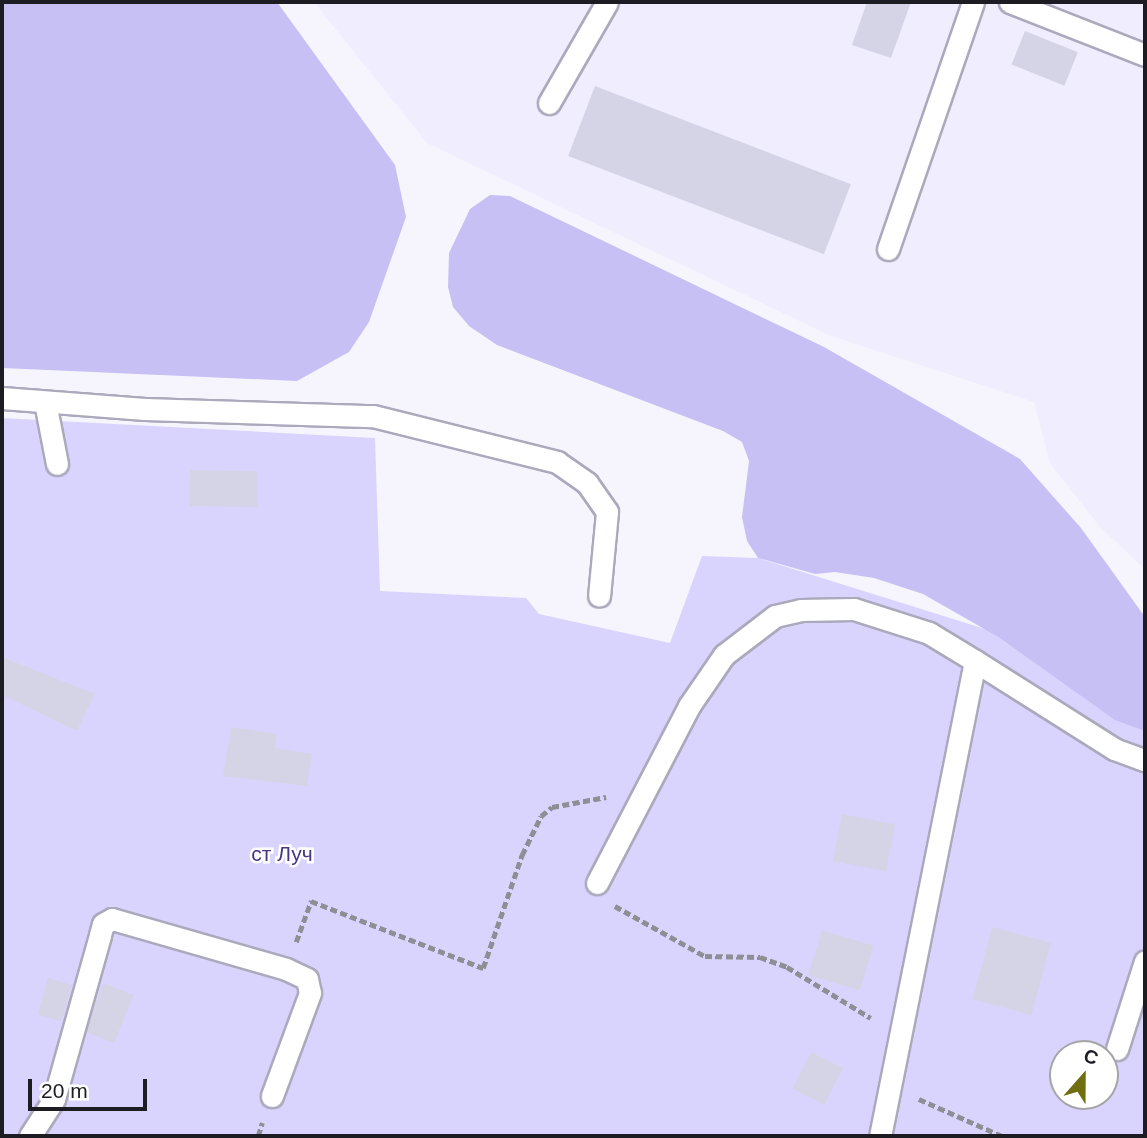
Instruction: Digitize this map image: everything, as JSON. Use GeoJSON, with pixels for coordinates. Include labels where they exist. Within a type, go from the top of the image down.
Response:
{"type":"FeatureCollection","features":[{"type":"Feature","properties":{"kind":"lane"},"geometry":{"type":"LineString","coordinates":[[549,103],[607,2]]}},
{"type":"Feature","properties":{"kind":"lane"},"geometry":{"type":"LineString","coordinates":[[888,248],[973,2]]}},
{"type":"Feature","properties":{"kind":"lane"},"geometry":{"type":"LineString","coordinates":[[1010,2],[1145,55]]}},
{"type":"Feature","properties":{"kind":"lane"},"geometry":{"type":"LineString","coordinates":[[2,398],[373,416],[557,462],[587,483],[607,512],[599,596]]}},
{"type":"Feature","properties":{"kind":"lane"},"geometry":{"type":"LineString","coordinates":[[45,402],[57,464]]}},
{"type":"Feature","properties":{"kind":"lane"},"geometry":{"type":"LineString","coordinates":[[597,883],[641,792],[724,655],[775,616],[802,610],[854,609],[929,633],[1114,749],[1145,760]]}},
{"type":"Feature","properties":{"kind":"lane"},"geometry":{"type":"LineString","coordinates":[[880,1136],[975,661]]}},
{"type":"Feature","properties":{"kind":"lane"},"geometry":{"type":"LineString","coordinates":[[30,1136],[54,1100],[103,924],[112,919],[286,969],[307,979],[310,993],[272,1096]]}},
{"type":"Feature","properties":{"kind":"lane"},"geometry":{"type":"LineString","coordinates":[[1119,1043],[1145,961]]}},
{"type":"Feature","properties":{"kind":"path"},"geometry":{"type":"LineString","coordinates":[[286,969],[311,901],[483,968],[522,855],[541,817],[552,807],[641,792]]}},
{"type":"Feature","properties":{"kind":"path"},"geometry":{"type":"LineString","coordinates":[[597,883],[610,902],[629,916],[705,956],[760,957],[788,967],[901,1031]]}},
{"type":"Feature","properties":{"kind":"path"},"geometry":{"type":"LineString","coordinates":[[890,1086],[1002,1136]]}},
{"type":"Feature","properties":{"kind":"shaded area"},"geometry":{"type":"Polygon","coordinates":[[[2,2],[277,2],[395,165],[406,217],[369,322],[349,352],[297,381],[2,368],[2,2]]]}},
{"type":"Feature","properties":{"kind":"shaded area"},"geometry":{"type":"Polygon","coordinates":[[[314,2],[1145,2],[1145,569],[1100,527],[1050,463],[1034,402],[831,336],[427,143],[314,2]]]}},
{"type":"Feature","properties":{"kind":"shaded area"},"geometry":{"type":"Polygon","coordinates":[[[490,195],[510,196],[824,347],[1020,459],[1081,528],[1145,617],[1145,731],[1115,720],[1000,638],[923,594],[874,578],[835,572],[815,574],[758,558],[747,541],[742,517],[749,461],[742,442],[723,431],[497,345],[469,326],[453,307],[448,287],[449,253],[470,209],[490,195]]]}},
{"type":"Feature","properties":{"kind":"green space","name":"ст Луч"},"geometry":{"type":"Polygon","coordinates":[[[2,418],[375,438],[380,591],[526,598],[539,614],[670,643],[702,556],[758,558],[1145,679],[1145,1136],[2,1136],[2,418]]]}},
{"type":"Feature","properties":{"kind":"building"},"geometry":{"type":"Polygon","coordinates":[[[867,2],[911,2],[891,58],[852,45],[867,2]]]}},
{"type":"Feature","properties":{"kind":"building"},"geometry":{"type":"Polygon","coordinates":[[[1025,31],[1078,52],[1064,86],[1012,64],[1025,31]]]}},
{"type":"Feature","properties":{"kind":"building"},"geometry":{"type":"Polygon","coordinates":[[[595,86],[851,184],[824,254],[568,156],[595,86]]]}},
{"type":"Feature","properties":{"kind":"building"},"geometry":{"type":"Polygon","coordinates":[[[190,470],[258,471],[257,507],[189,506],[190,470]]]}},
{"type":"Feature","properties":{"kind":"building"},"geometry":{"type":"Polygon","coordinates":[[[2,657],[95,694],[77,731],[2,695],[2,657]]]}},
{"type":"Feature","properties":{"kind":"building"},"geometry":{"type":"Polygon","coordinates":[[[231,727],[277,734],[275,748],[312,754],[307,786],[223,776],[231,727]]]}},
{"type":"Feature","properties":{"kind":"building"},"geometry":{"type":"Polygon","coordinates":[[[842,814],[895,824],[886,871],[833,861],[842,814]]]}},
{"type":"Feature","properties":{"kind":"building"},"geometry":{"type":"Polygon","coordinates":[[[992,927],[1051,943],[1032,1015],[973,999],[992,927]]]}},
{"type":"Feature","properties":{"kind":"building"},"geometry":{"type":"Polygon","coordinates":[[[822,930],[874,946],[860,991],[808,975],[822,930]]]}},
{"type":"Feature","properties":{"kind":"building"},"geometry":{"type":"Polygon","coordinates":[[[48,978],[72,985],[62,1021],[38,1015],[48,978]]]}},
{"type":"Feature","properties":{"kind":"building"},"geometry":{"type":"Polygon","coordinates":[[[104,983],[134,995],[114,1043],[85,1031],[104,983]]]}},
{"type":"Feature","properties":{"kind":"building"},"geometry":{"type":"Polygon","coordinates":[[[811,1052],[843,1068],[824,1105],[792,1089],[811,1052]]]}}]}
